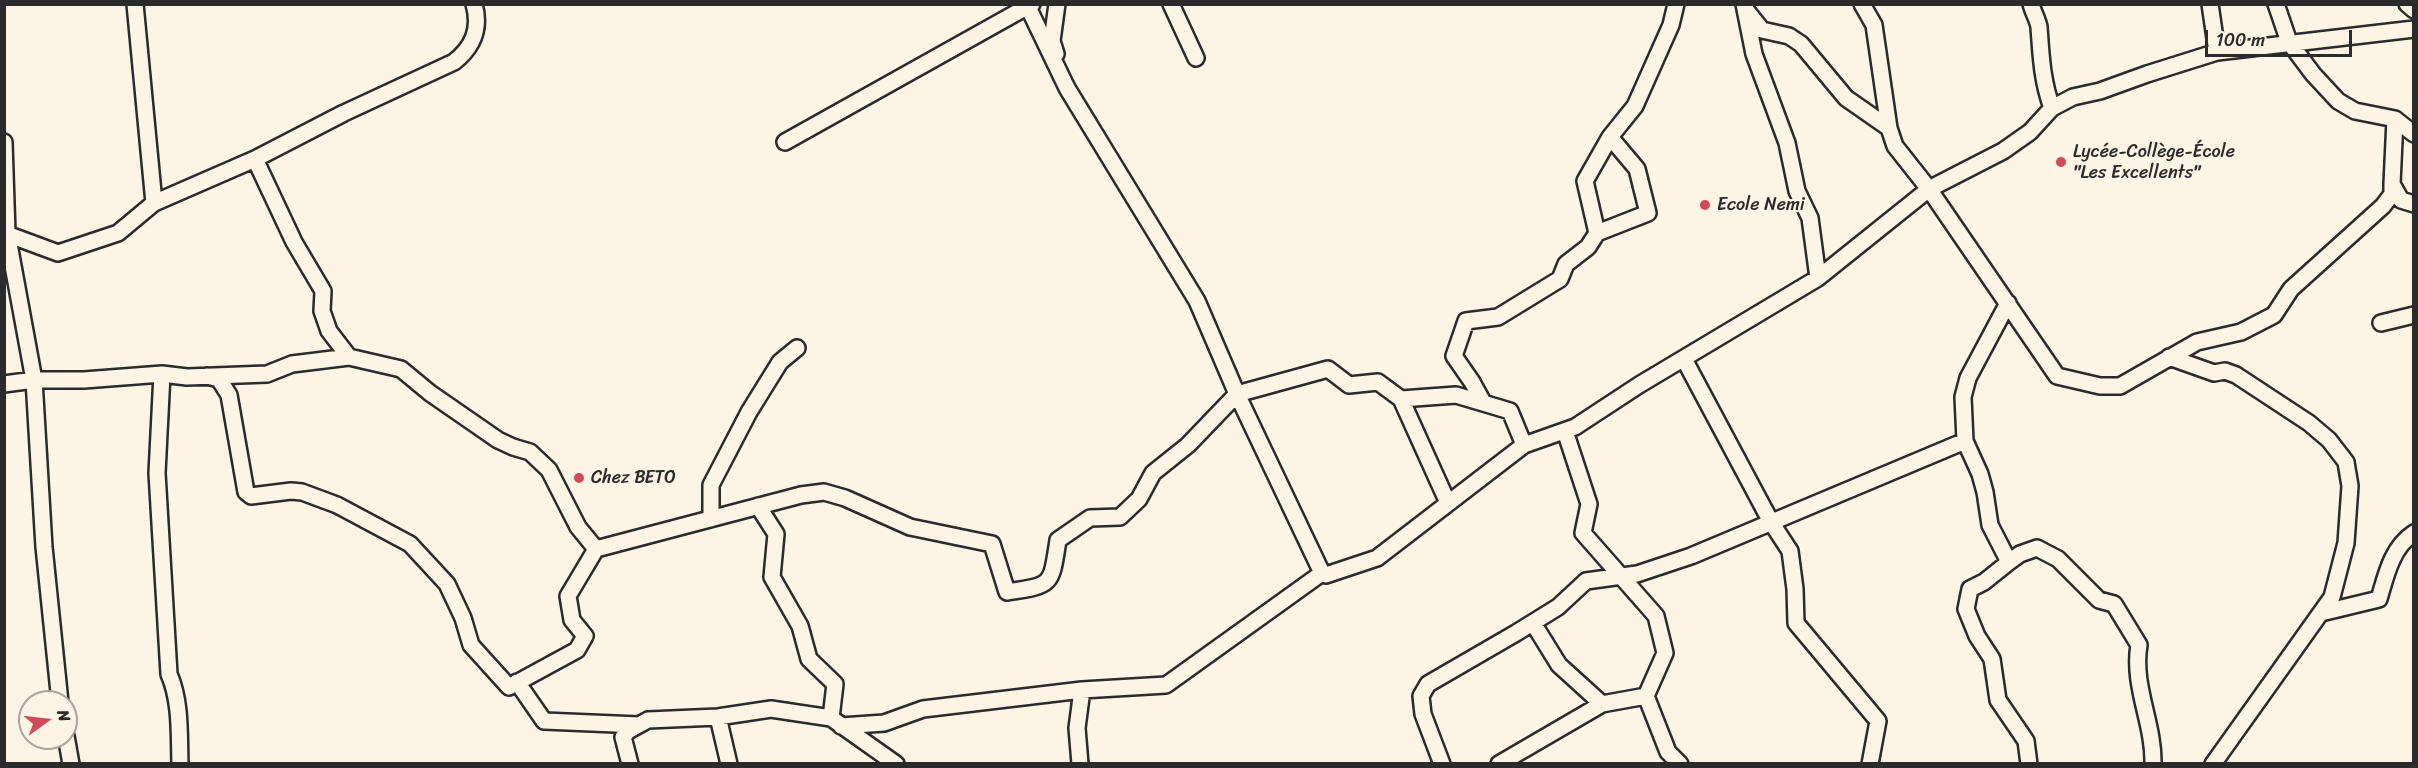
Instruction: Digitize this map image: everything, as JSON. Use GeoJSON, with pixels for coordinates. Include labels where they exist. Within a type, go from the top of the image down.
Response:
{"type":"FeatureCollection","features":[{"type":"Feature","properties":{"kind":"street"},"geometry":{"type":"LineString","coordinates":[[135,4],[154,203]]}},
{"type":"Feature","properties":{"kind":"street"},"geometry":{"type":"LineString","coordinates":[[6,233],[58,253],[118,233],[154,203],[255,159],[344,113],[454,62],[468,51],[476,34],[474,4]]}},
{"type":"Feature","properties":{"kind":"street"},"geometry":{"type":"LineString","coordinates":[[1057,4],[1052,41],[1067,88]]}},
{"type":"Feature","properties":{"kind":"street"},"geometry":{"type":"LineString","coordinates":[[1172,4],[1196,58]]}},
{"type":"Feature","properties":{"kind":"street"},"geometry":{"type":"LineString","coordinates":[[1598,233],[1585,181],[1610,137],[1635,105],[1671,25],[1676,4]]}},
{"type":"Feature","properties":{"kind":"street"},"geometry":{"type":"LineString","coordinates":[[1862,4],[1874,24],[1889,128],[1900,154],[1929,189],[2057,376],[2100,386],[2120,386],[2157,367],[2169,357],[2197,342],[2241,332],[2274,315],[2291,289],[2383,206],[2392,194],[2395,119]]}},
{"type":"Feature","properties":{"kind":"street"},"geometry":{"type":"LineString","coordinates":[[2031,4],[2039,25],[2039,54],[2045,89],[2052,108]]}},
{"type":"Feature","properties":{"kind":"street"},"geometry":{"type":"LineString","coordinates":[[2210,4],[2217,52]]}},
{"type":"Feature","properties":{"kind":"street"},"geometry":{"type":"LineString","coordinates":[[2276,4],[2289,42],[2313,74],[2338,101],[2355,111],[2395,119],[2414,134]]}},
{"type":"Feature","properties":{"kind":"street"},"geometry":{"type":"LineString","coordinates":[[2406,4],[2414,10]]}},
{"type":"Feature","properties":{"kind":"street"},"geometry":{"type":"LineString","coordinates":[[785,142],[1030,6],[1067,88],[1197,301],[1237,394],[1322,573],[1326,575],[1377,558],[1524,446],[1575,427],[1639,385],[1818,278],[1929,189],[2002,151],[2030,132],[2052,108],[2073,97],[2100,91],[2217,52],[2414,29]]}},
{"type":"Feature","properties":{"kind":"street"},"geometry":{"type":"LineString","coordinates":[[1744,6],[1762,30],[1789,36],[1801,44],[1846,98],[1889,128]]}},
{"type":"Feature","properties":{"kind":"street"},"geometry":{"type":"LineString","coordinates":[[1744,6],[1754,54],[1781,123],[1797,191],[1810,218],[1818,278]]}},
{"type":"Feature","properties":{"kind":"street"},"geometry":{"type":"LineString","coordinates":[[1483,402],[1454,356],[1466,321],[1498,317],[1560,279],[1566,264],[1588,247],[1598,233],[1648,213],[1637,169],[1610,137]]}},
{"type":"Feature","properties":{"kind":"street"},"geometry":{"type":"LineString","coordinates":[[4,142],[6,233],[34,380],[44,547],[59,690]]}},
{"type":"Feature","properties":{"kind":"street"},"geometry":{"type":"LineString","coordinates":[[255,159],[294,242],[323,291],[322,311],[329,331],[349,357]]}},
{"type":"Feature","properties":{"kind":"street"},"geometry":{"type":"LineString","coordinates":[[2392,184],[2401,200],[2414,204]]}},
{"type":"Feature","properties":{"kind":"street"},"geometry":{"type":"LineString","coordinates":[[2008,303],[1968,378],[1963,397],[1965,441],[1980,474],[1990,525],[2009,562]]}},
{"type":"Feature","properties":{"kind":"street"},"geometry":{"type":"LineString","coordinates":[[2381,323],[2414,315]]}},
{"type":"Feature","properties":{"kind":"street"},"geometry":{"type":"LineString","coordinates":[[711,519],[711,485],[749,412],[780,362],[797,348]]}},
{"type":"Feature","properties":{"kind":"street"},"geometry":{"type":"LineString","coordinates":[[4,384],[34,380],[84,380],[162,374],[187,377],[267,374],[292,364],[349,357],[401,369],[430,393],[498,440],[530,452],[549,471],[578,527],[596,549]]}},
{"type":"Feature","properties":{"kind":"street"},"geometry":{"type":"LineString","coordinates":[[2169,357],[2214,373],[2225,371],[2236,375],[2309,423],[2329,440],[2346,462],[2350,486],[2346,543],[2332,597],[2213,764]]}},
{"type":"Feature","properties":{"kind":"street"},"geometry":{"type":"LineString","coordinates":[[1684,358],[1771,522],[1790,551],[1797,623],[1878,721],[1870,764]]}},
{"type":"Feature","properties":{"kind":"street"},"geometry":{"type":"LineString","coordinates":[[207,376],[219,379],[229,395],[246,492],[251,496],[291,491],[302,492],[338,505],[410,544],[447,584],[463,618],[471,645],[509,687],[577,650],[585,636],[572,620],[568,596],[596,549],[801,495],[824,492],[845,498],[910,527],[992,544],[1007,592],[1042,587],[1053,577],[1058,540],[1090,518],[1120,517],[1139,499],[1153,473],[1188,445],[1237,394],[1328,369],[1348,385],[1378,382],[1401,399],[1448,503]]}},
{"type":"Feature","properties":{"kind":"street"},"geometry":{"type":"LineString","coordinates":[[162,374],[157,473],[169,674],[175,689],[179,713],[180,764]]}},
{"type":"Feature","properties":{"kind":"street"},"geometry":{"type":"LineString","coordinates":[[1401,399],[1456,394],[1510,411],[1524,446]]}},
{"type":"Feature","properties":{"kind":"street"},"geometry":{"type":"LineString","coordinates":[[1565,431],[1588,504],[1583,533],[1656,616],[1665,653],[1646,696],[1668,752],[1680,764]]}},
{"type":"Feature","properties":{"kind":"street"},"geometry":{"type":"LineString","coordinates":[[1442,764],[1423,714],[1421,696],[1428,684],[1557,607],[1586,581],[1637,574],[1691,556],[1965,441]]}},
{"type":"Feature","properties":{"kind":"street"},"geometry":{"type":"LineString","coordinates":[[758,507],[776,534],[772,577],[800,626],[809,659],[835,684],[836,722],[877,758],[896,764]]}},
{"type":"Feature","properties":{"kind":"street"},"geometry":{"type":"LineString","coordinates":[[2321,613],[2379,599],[2387,571],[2402,541],[2414,533]]}},
{"type":"Feature","properties":{"kind":"street"},"geometry":{"type":"LineString","coordinates":[[2029,764],[2026,741],[1998,700],[1992,659],[1977,636],[1966,609],[1970,589],[1984,582],[2020,554],[2037,548],[2058,559],[2099,600],[2114,604],[2139,645],[2136,663],[2140,690],[2154,742],[2153,764]]}},
{"type":"Feature","properties":{"kind":"street"},"geometry":{"type":"LineString","coordinates":[[630,764],[623,736],[648,720],[718,717],[771,709],[836,722],[884,723],[923,709],[1082,690],[1166,684],[1322,573]]}},
{"type":"Feature","properties":{"kind":"street"},"geometry":{"type":"LineString","coordinates":[[1533,622],[1559,665],[1602,704]]}},
{"type":"Feature","properties":{"kind":"street"},"geometry":{"type":"LineString","coordinates":[[517,682],[544,721],[639,725]]}},
{"type":"Feature","properties":{"kind":"street"},"geometry":{"type":"LineString","coordinates":[[1080,764],[1077,728],[1082,690]]}},
{"type":"Feature","properties":{"kind":"street"},"geometry":{"type":"LineString","coordinates":[[1499,764],[1602,704],[1646,696]]}},
{"type":"Feature","properties":{"kind":"street"},"geometry":{"type":"LineString","coordinates":[[718,717],[729,764]]}},
{"type":"Feature","properties":{"kind":"place","name":"Lycée-Collège-École \"Les Excellents\""},"geometry":{"type":"Point","coordinates":[2061,162]}},
{"type":"Feature","properties":{"kind":"place","name":"Ecole Nemi"},"geometry":{"type":"Point","coordinates":[1705,205]}},
{"type":"Feature","properties":{"kind":"place","name":"Chez BETO"},"geometry":{"type":"Point","coordinates":[579,478]}}]}
